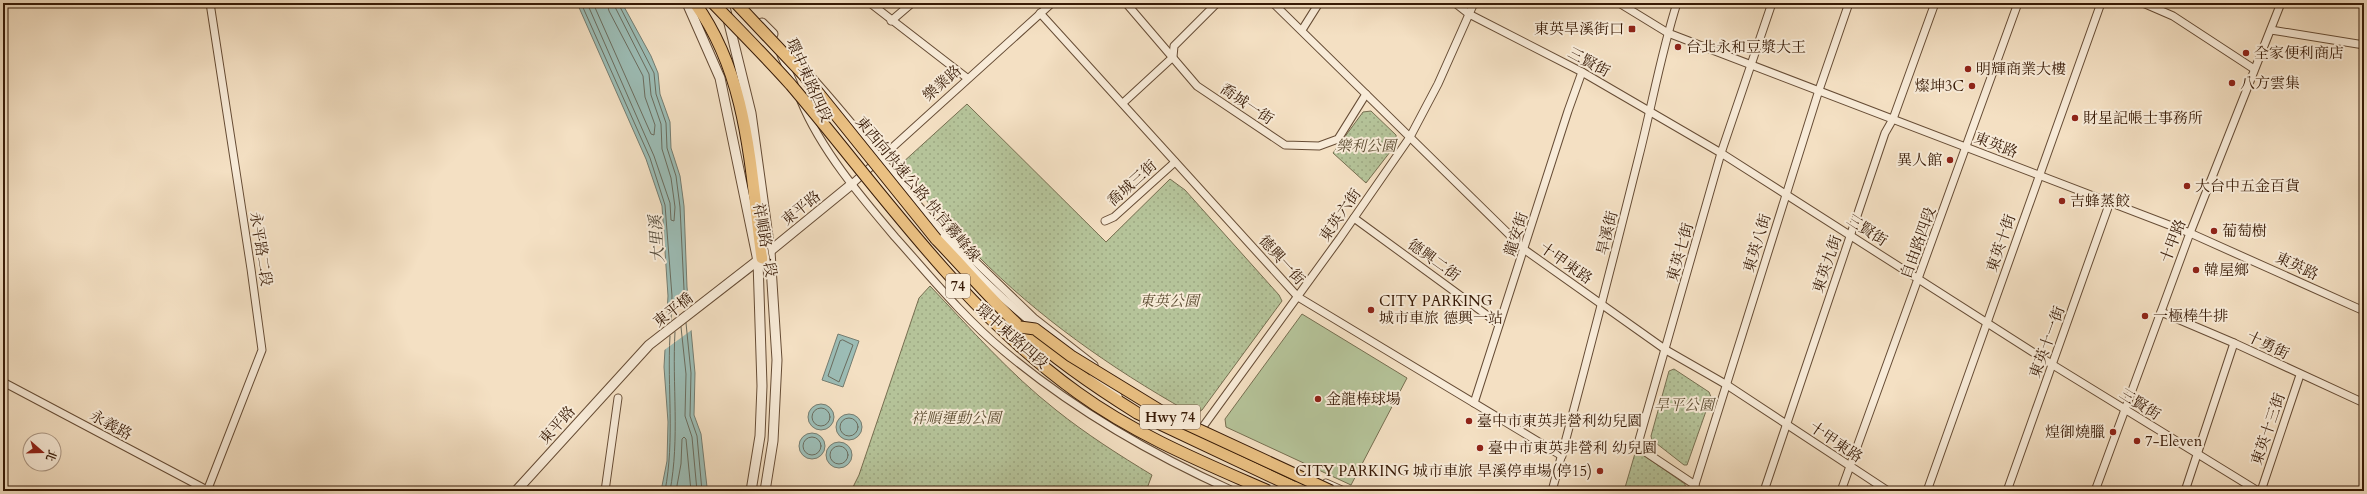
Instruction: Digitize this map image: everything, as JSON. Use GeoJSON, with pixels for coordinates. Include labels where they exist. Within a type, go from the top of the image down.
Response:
{"type":"FeatureCollection","features":[{"type":"Feature","properties":{"kind":"highway"},"geometry":{"type":"LineString","coordinates":[[695,3],[724,51],[737,89],[764,257]]}},
{"type":"Feature","properties":{"kind":"highway","name":"東西向快速公路 快官霧峰線"},"geometry":{"type":"LineString","coordinates":[[713,3],[790,84],[944,271],[985,315],[1076,391],[1104,411],[1154,440],[1268,491]]}},
{"type":"Feature","properties":{"kind":"highway","name":"東西向快速公路 快官霧峰線"},"geometry":{"type":"LineString","coordinates":[[736,3],[803,74],[936,239],[1020,327],[1065,365],[1137,413],[1302,491]]}},
{"type":"Feature","properties":{"kind":"highway","name":"Hwy 74"},"geometry":{"type":"LineString","coordinates":[[1020,327],[1035,329],[1071,356],[1169,416],[1331,491]]}},
{"type":"Feature","properties":{"kind":"street","name":"永平路二段"},"geometry":{"type":"LineString","coordinates":[[207,491],[262,350],[252,269],[210,3]]}},
{"type":"Feature","properties":{"kind":"street","name":"祥順路一段"},"geometry":{"type":"LineString","coordinates":[[687,3],[720,78],[764,257],[760,436],[751,491]]}},
{"type":"Feature","properties":{"kind":"street","name":"祥順路一段"},"geometry":{"type":"LineString","coordinates":[[724,3],[751,113],[764,257],[776,366],[773,440],[765,491]]}},
{"type":"Feature","properties":{"kind":"street","name":"環中東路四段"},"geometry":{"type":"LineString","coordinates":[[743,3],[836,104],[962,257],[1004,298],[1118,395],[1197,439],[1313,491]]}},
{"type":"Feature","properties":{"kind":"street"},"geometry":{"type":"LineString","coordinates":[[870,3],[967,78]]}},
{"type":"Feature","properties":{"kind":"street"},"geometry":{"type":"LineString","coordinates":[[892,21],[912,3]]}},
{"type":"Feature","properties":{"kind":"street","name":"樂業路"},"geometry":{"type":"LineString","coordinates":[[852,184],[967,78],[1052,3]]}},
{"type":"Feature","properties":{"kind":"street","name":"喬城一街"},"geometry":{"type":"LineString","coordinates":[[1126,3],[1197,86],[1285,145],[1294,147],[1319,146],[1338,139],[1366,94]]}},
{"type":"Feature","properties":{"kind":"street"},"geometry":{"type":"LineString","coordinates":[[1123,103],[1173,57],[1174,46],[1216,3]]}},
{"type":"Feature","properties":{"kind":"street","name":"十甲東路"},"geometry":{"type":"LineString","coordinates":[[1273,3],[1525,250],[1666,350],[1727,385],[1888,491]]}},
{"type":"Feature","properties":{"kind":"street"},"geometry":{"type":"LineString","coordinates":[[1302,30],[1319,3]]}},
{"type":"Feature","properties":{"kind":"street","name":"三賢街"},"geometry":{"type":"LineString","coordinates":[[1456,3],[1470,14],[1582,72],[1721,153],[1988,322],[2053,365],[2258,491]]}},
{"type":"Feature","properties":{"kind":"street","name":"東英六街"},"geometry":{"type":"LineString","coordinates":[[1202,428],[1298,297],[1410,138],[1438,84],[1474,3]]}},
{"type":"Feature","properties":{"kind":"street","name":"東英路"},"geometry":{"type":"LineString","coordinates":[[1619,3],[1668,33],[2190,233],[2364,311]]}},
{"type":"Feature","properties":{"kind":"street","name":"旱溪街"},"geometry":{"type":"LineString","coordinates":[[1552,491],[1602,304],[1651,111],[1668,33],[1677,3]]}},
{"type":"Feature","properties":{"kind":"street","name":"東英七街"},"geometry":{"type":"LineString","coordinates":[[1694,488],[1644,451],[1639,440],[1666,350],[1721,153],[1772,3]]}},
{"type":"Feature","properties":{"kind":"street","name":"東英八街"},"geometry":{"type":"LineString","coordinates":[[1694,488],[1819,90],[1849,3]]}},
{"type":"Feature","properties":{"kind":"street","name":"東英九街"},"geometry":{"type":"LineString","coordinates":[[1764,491],[1885,134],[1893,119],[1935,3]]}},
{"type":"Feature","properties":{"kind":"street","name":"自由路四段"},"geometry":{"type":"LineString","coordinates":[[1841,491],[2018,3]]}},
{"type":"Feature","properties":{"kind":"street","name":"東英十街"},"geometry":{"type":"LineString","coordinates":[[1927,491],[2101,3]]}},
{"type":"Feature","properties":{"kind":"street"},"geometry":{"type":"LineString","coordinates":[[2143,3],[2173,16],[2254,69]]}},
{"type":"Feature","properties":{"kind":"street","name":"十甲路"},"geometry":{"type":"LineString","coordinates":[[2095,491],[2190,233],[2281,3]]}},
{"type":"Feature","properties":{"kind":"street","name":"德興一街"},"geometry":{"type":"LineString","coordinates":[[1040,13],[1298,297],[1562,456]]}},
{"type":"Feature","properties":{"kind":"street"},"geometry":{"type":"LineString","coordinates":[[2270,30],[2364,45]]}},
{"type":"Feature","properties":{"kind":"street","name":"環中東路四段"},"geometry":{"type":"LineString","coordinates":[[773,34],[808,120],[852,184],[954,304],[1004,351],[1071,402],[1122,435],[1183,468],[1233,491]]}},
{"type":"Feature","properties":{"kind":"street","name":"龍安街"},"geometry":{"type":"LineString","coordinates":[[1474,403],[1499,324],[1525,250],[1568,111],[1582,72]]}},
{"type":"Feature","properties":{"kind":"street","name":"喬城三街"},"geometry":{"type":"LineString","coordinates":[[1105,221],[1114,217],[1175,162]]}},
{"type":"Feature","properties":{"kind":"street","name":"東平路"},"geometry":{"type":"LineString","coordinates":[[749,268],[852,184]]}},
{"type":"Feature","properties":{"kind":"street","name":"東英十一街"},"geometry":{"type":"LineString","coordinates":[[2007,491],[2110,202]]}},
{"type":"Feature","properties":{"kind":"street","name":"環中東路四段"},"geometry":{"type":"LineString","coordinates":[[929,216],[1029,314],[1099,368],[1202,428],[1344,491]]}},
{"type":"Feature","properties":{"kind":"street","name":"德興二街"},"geometry":{"type":"LineString","coordinates":[[1354,218],[1499,324]]}},
{"type":"Feature","properties":{"kind":"street","name":"東平橋"},"geometry":{"type":"LineString","coordinates":[[619,378],[649,345],[749,268]]}},
{"type":"Feature","properties":{"kind":"street","name":"十勇街"},"geometry":{"type":"LineString","coordinates":[[2160,312],[2234,343],[2364,404]]}},
{"type":"Feature","properties":{"kind":"street"},"geometry":{"type":"LineString","coordinates":[[2185,491],[2234,343]]}},
{"type":"Feature","properties":{"kind":"street","name":"東英十三街"},"geometry":{"type":"LineString","coordinates":[[2261,491],[2300,375]]}},
{"type":"Feature","properties":{"kind":"street","name":"東平路"},"geometry":{"type":"LineString","coordinates":[[516,491],[619,378]]}},
{"type":"Feature","properties":{"kind":"street","name":"永義路"},"geometry":{"type":"LineString","coordinates":[[3,382],[207,491]]}},
{"type":"Feature","properties":{"kind":"street"},"geometry":{"type":"LineString","coordinates":[[605,491],[618,398]]}},
{"type":"Feature","properties":{"kind":"green space","name":"東英公園"},"geometry":{"type":"Polygon","coordinates":[[[967,104],[1106,242],[1170,179],[1185,190],[1279,295],[1282,301],[1202,410],[1197,413],[1187,411],[1103,359],[1050,320],[1000,278],[905,177],[901,164],[967,104]]]}},
{"type":"Feature","properties":{"kind":"green space","name":"樂利公園"},"geometry":{"type":"Polygon","coordinates":[[[1371,111],[1396,135],[1397,143],[1366,183],[1333,153],[1363,112],[1371,111]]]}},
{"type":"Feature","properties":{"kind":"green space","name":"祥順運動公園"},"geometry":{"type":"Polygon","coordinates":[[[930,286],[991,350],[1039,396],[1091,436],[1152,475],[1146,491],[851,491],[859,475],[919,298],[930,286]]]}},
{"type":"Feature","properties":{"kind":"green space","name":"金龍棒球場"},"geometry":{"type":"Polygon","coordinates":[[[1302,314],[1407,378],[1351,485],[1226,427],[1225,419],[1302,314]]]}},
{"type":"Feature","properties":{"kind":"green space","name":"旱平公園"},"geometry":{"type":"Polygon","coordinates":[[[1674,369],[1709,392],[1711,397],[1687,465],[1684,465],[1652,440],[1651,436],[1669,371],[1674,369]]]}},
{"type":"Feature","properties":{"kind":"green space"},"geometry":{"type":"Polygon","coordinates":[[[1636,450],[1685,484],[1686,491],[1624,491],[1636,450]]]}},
{"type":"Feature","properties":{"kind":"water"},"geometry":{"type":"Polygon","coordinates":[[[577,3],[622,3],[651,56],[658,73],[660,94],[670,122],[671,148],[680,176],[684,206],[687,287],[695,373],[694,415],[701,434],[707,487],[705,491],[661,491],[667,461],[668,422],[664,367],[668,296],[662,206],[646,159],[577,3]]]}},
{"type":"Feature","properties":{"kind":"water"},"geometry":{"type":"Polygon","coordinates":[[[838,334],[859,341],[843,387],[822,380],[838,334]]]}},
{"type":"Feature","properties":{"kind":"water"},"geometry":{"type":"Polygon","coordinates":[[[821,404],[830,408],[834,417],[830,426],[821,430],[812,426],[808,417],[812,408],[821,404]]]}},
{"type":"Feature","properties":{"kind":"water"},"geometry":{"type":"Polygon","coordinates":[[[849,414],[858,418],[862,427],[858,436],[849,440],[840,436],[836,427],[840,418],[849,414]]]}},
{"type":"Feature","properties":{"kind":"water"},"geometry":{"type":"Polygon","coordinates":[[[812,433],[821,437],[825,446],[821,455],[812,459],[803,455],[799,446],[803,437],[812,433]]]}},
{"type":"Feature","properties":{"kind":"water"},"geometry":{"type":"Polygon","coordinates":[[[839,442],[848,446],[852,455],[848,464],[839,468],[830,464],[826,455],[830,446],[839,442]]]}},
{"type":"Feature","properties":{"kind":"pier"},"geometry":{"type":"Polygon","coordinates":[[[690,299],[693,329],[663,351],[665,318],[690,299]]]}},
{"type":"Feature","properties":{"kind":"place","name":"東英旱溪街口"},"geometry":{"type":"Point","coordinates":[1632,29]}},
{"type":"Feature","properties":{"kind":"place","name":"台北永和豆漿大王"},"geometry":{"type":"Point","coordinates":[1678,47]}},
{"type":"Feature","properties":{"kind":"place","name":"全家便利商店"},"geometry":{"type":"Point","coordinates":[2246,53]}},
{"type":"Feature","properties":{"kind":"place","name":"明輝商業大樓"},"geometry":{"type":"Point","coordinates":[1968,69]}},
{"type":"Feature","properties":{"kind":"place","name":"八方雲集"},"geometry":{"type":"Point","coordinates":[2232,83]}},
{"type":"Feature","properties":{"kind":"place","name":"燦坤3C"},"geometry":{"type":"Point","coordinates":[1972,86]}},
{"type":"Feature","properties":{"kind":"place","name":"財星記帳士事務所"},"geometry":{"type":"Point","coordinates":[2075,118]}},
{"type":"Feature","properties":{"kind":"place","name":"異人館"},"geometry":{"type":"Point","coordinates":[1950,160]}},
{"type":"Feature","properties":{"kind":"place","name":"大台中五金百貨"},"geometry":{"type":"Point","coordinates":[2187,186]}},
{"type":"Feature","properties":{"kind":"place","name":"吉蜂蒸餃"},"geometry":{"type":"Point","coordinates":[2062,201]}},
{"type":"Feature","properties":{"kind":"place","name":"葡萄樹"},"geometry":{"type":"Point","coordinates":[2214,231]}},
{"type":"Feature","properties":{"kind":"place","name":"韓屋鄉"},"geometry":{"type":"Point","coordinates":[2196,270]}},
{"type":"Feature","properties":{"kind":"place","name":"CITY PARKING 城市車旅 德興一站"},"geometry":{"type":"Point","coordinates":[1371,310]}},
{"type":"Feature","properties":{"kind":"place","name":"一極棒牛排"},"geometry":{"type":"Point","coordinates":[2145,316]}},
{"type":"Feature","properties":{"kind":"place","name":"金龍棒球場"},"geometry":{"type":"Point","coordinates":[1318,399]}},
{"type":"Feature","properties":{"kind":"place","name":"臺中市東英非營利幼兒園"},"geometry":{"type":"Point","coordinates":[1469,421]}},
{"type":"Feature","properties":{"kind":"place","name":"煌御燒臘"},"geometry":{"type":"Point","coordinates":[2113,432]}},
{"type":"Feature","properties":{"kind":"place","name":"7-Eleven"},"geometry":{"type":"Point","coordinates":[2137,441]}},
{"type":"Feature","properties":{"kind":"place","name":"臺中市東英非營利 幼兒園"},"geometry":{"type":"Point","coordinates":[1480,448]}},
{"type":"Feature","properties":{"kind":"place","name":"CITY PARKING 城市車旅 旱溪停車場(停15)"},"geometry":{"type":"Point","coordinates":[1600,471]}},
{"type":"Feature","properties":{"kind":"water label","name":"大里溪"},"geometry":{"type":"Point","coordinates":[657,239]}}]}
